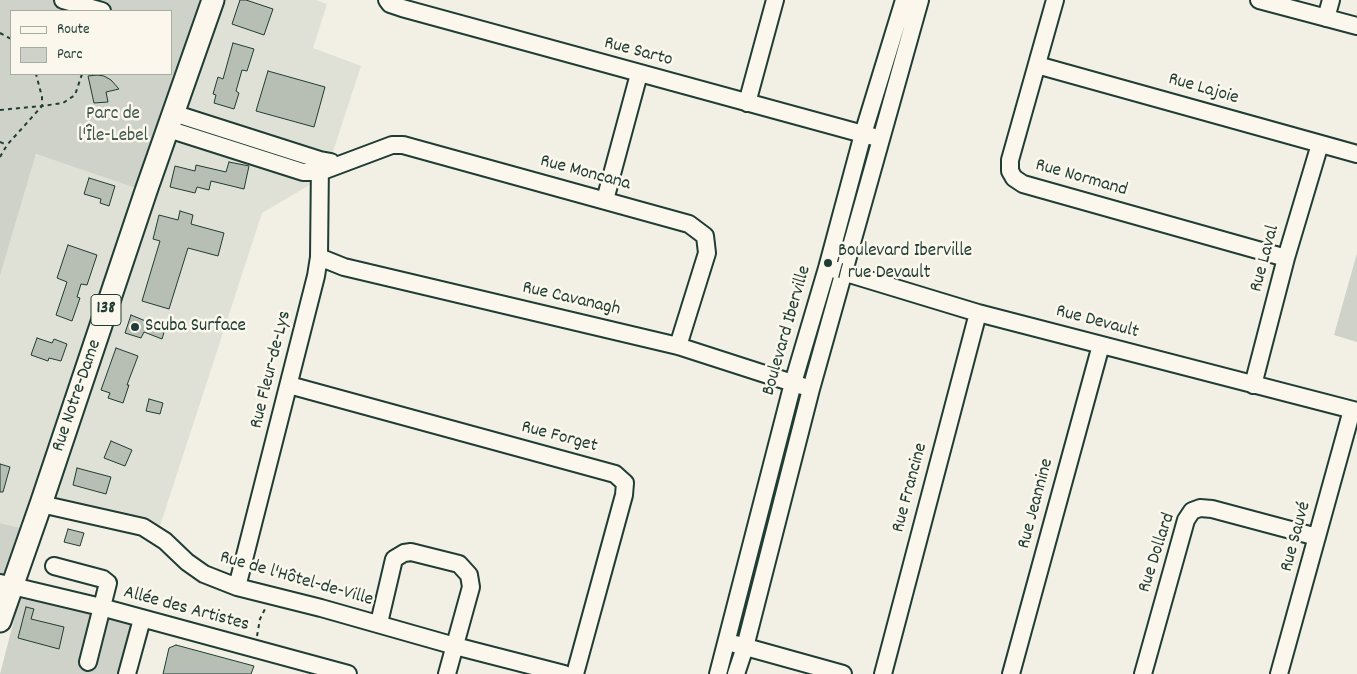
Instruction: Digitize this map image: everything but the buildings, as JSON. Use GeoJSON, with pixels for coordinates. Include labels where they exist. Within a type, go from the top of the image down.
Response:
{"type":"FeatureCollection","features":[{"type":"Feature","properties":{"kind":"main road","name":"Rue Notre-Dame"},"geometry":{"type":"LineString","coordinates":[[0,621],[6,584],[42,504],[212,0]]}},
{"type":"Feature","properties":{"kind":"street"},"geometry":{"type":"LineString","coordinates":[[63,0],[98,10]]}},
{"type":"Feature","properties":{"kind":"street","name":"Rue Sarto"},"geometry":{"type":"LineString","coordinates":[[387,0],[390,4],[402,8],[881,139]]}},
{"type":"Feature","properties":{"kind":"street"},"geometry":{"type":"LineString","coordinates":[[747,103],[776,0]]}},
{"type":"Feature","properties":{"kind":"street","name":"Boulevard Iberville"},"geometry":{"type":"LineString","coordinates":[[718,674],[793,383],[828,268],[863,134],[904,0]]}},
{"type":"Feature","properties":{"kind":"street","name":"Boulevard Iberville"},"geometry":{"type":"LineString","coordinates":[[736,674],[745,647],[811,389],[920,0]]}},
{"type":"Feature","properties":{"kind":"street","name":"Rue Normand"},"geometry":{"type":"LineString","coordinates":[[1055,0],[1010,160],[1010,170],[1014,178],[1023,184],[1286,258]]}},
{"type":"Feature","properties":{"kind":"street"},"geometry":{"type":"LineString","coordinates":[[1259,0],[1357,26]]}},
{"type":"Feature","properties":{"kind":"street"},"geometry":{"type":"LineString","coordinates":[[1326,18],[1331,0]]}},
{"type":"Feature","properties":{"kind":"street","name":"Rue Lajoie"},"geometry":{"type":"LineString","coordinates":[[1037,65],[1357,154]]}},
{"type":"Feature","properties":{"kind":"street"},"geometry":{"type":"LineString","coordinates":[[605,200],[639,74]]}},
{"type":"Feature","properties":{"kind":"street","name":"Rue Moncana"},"geometry":{"type":"LineString","coordinates":[[171,121],[303,172],[320,166],[341,163],[392,145],[402,145],[689,224],[705,236],[707,253],[678,346]]}},
{"type":"Feature","properties":{"kind":"street","name":"Rue Laval"},"geometry":{"type":"LineString","coordinates":[[1253,385],[1286,258],[1320,144]]}},
{"type":"Feature","properties":{"kind":"street","name":"Rue Fleur-de-Lys"},"geometry":{"type":"LineString","coordinates":[[237,587],[316,276],[319,257],[320,166]]}},
{"type":"Feature","properties":{"kind":"street","name":"Rue Cavanagh"},"geometry":{"type":"LineString","coordinates":[[319,257],[344,267],[678,346],[811,389]]}},
{"type":"Feature","properties":{"kind":"street","name":"Rue Devault"},"geometry":{"type":"LineString","coordinates":[[828,268],[978,313],[1354,410]]}},
{"type":"Feature","properties":{"kind":"street","name":"Rue Francine"},"geometry":{"type":"LineString","coordinates":[[883,674],[978,313]]}},
{"type":"Feature","properties":{"kind":"street","name":"Rue Jeannine"},"geometry":{"type":"LineString","coordinates":[[1011,674],[1101,345]]}},
{"type":"Feature","properties":{"kind":"street","name":"Rue Forget"},"geometry":{"type":"LineString","coordinates":[[289,385],[615,474],[625,483],[624,496],[575,674]]}},
{"type":"Feature","properties":{"kind":"street","name":"Rue Sauvé"},"geometry":{"type":"LineString","coordinates":[[1279,674],[1354,410]]}},
{"type":"Feature","properties":{"kind":"street","name":"Rue de l'Hôtel-de-Ville"},"geometry":{"type":"LineString","coordinates":[[42,504],[143,527],[166,541],[187,562],[204,574],[237,587],[564,674]]}},
{"type":"Feature","properties":{"kind":"street","name":"Rue Dollard"},"geometry":{"type":"LineString","coordinates":[[1143,674],[1186,520],[1192,511],[1200,508],[1212,509],[1317,537]]}},
{"type":"Feature","properties":{"kind":"street","name":"Rue de l'Hôtel-de-Ville"},"geometry":{"type":"LineString","coordinates":[[379,624],[394,559],[404,553],[411,552],[459,564],[468,575],[471,587],[455,646]]}},
{"type":"Feature","properties":{"kind":"street"},"geometry":{"type":"LineString","coordinates":[[54,566],[107,581],[108,586],[88,662]]}},
{"type":"Feature","properties":{"kind":"street","name":"Allée des Artistes"},"geometry":{"type":"LineString","coordinates":[[6,584],[348,674]]}},
{"type":"Feature","properties":{"kind":"street"},"geometry":{"type":"LineString","coordinates":[[127,674],[142,619]]}},
{"type":"Feature","properties":{"kind":"street"},"geometry":{"type":"LineString","coordinates":[[727,641],[843,674]]}},
{"type":"Feature","properties":{"kind":"street"},"geometry":{"type":"LineString","coordinates":[[447,674],[455,646]]}},
{"type":"Feature","properties":{"kind":"path"},"geometry":{"type":"LineString","coordinates":[[0,157],[7,145],[42,106],[42,97],[36,75]]}},
{"type":"Feature","properties":{"kind":"path"},"geometry":{"type":"LineString","coordinates":[[0,110],[64,103],[75,95],[82,75]]}},
{"type":"Feature","properties":{"kind":"path"},"geometry":{"type":"LineString","coordinates":[[0,142],[7,145]]}},
{"type":"Feature","properties":{"kind":"shaded area"},"geometry":{"type":"Polygon","coordinates":[[[203,0],[316,0],[327,4],[313,48],[361,66],[325,176],[262,213],[160,526],[49,512],[25,529],[0,523],[0,276],[36,154],[145,190],[203,0]]]}},
{"type":"Feature","properties":{"kind":"green space","name":"Parc de l'Île-Lebel"},"geometry":{"type":"Polygon","coordinates":[[[0,0],[203,0],[145,191],[36,154],[0,276],[0,0]]]}},
{"type":"Feature","properties":{"kind":"green space"},"geometry":{"type":"Polygon","coordinates":[[[1357,253],[1357,342],[1334,335],[1357,253]]]}},
{"type":"Feature","properties":{"kind":"green space"},"geometry":{"type":"Polygon","coordinates":[[[0,523],[25,529],[0,587],[0,523]]]}},
{"type":"Feature","properties":{"kind":"green space"},"geometry":{"type":"Polygon","coordinates":[[[21,593],[133,624],[119,674],[0,674],[21,593]]]}},
{"type":"Feature","properties":{"kind":"place","name":"Boulevard Iberville / rue Devault"},"geometry":{"type":"Point","coordinates":[828,263]}},
{"type":"Feature","properties":{"kind":"place","name":"Scuba Surface"},"geometry":{"type":"Point","coordinates":[135,327]}}]}
